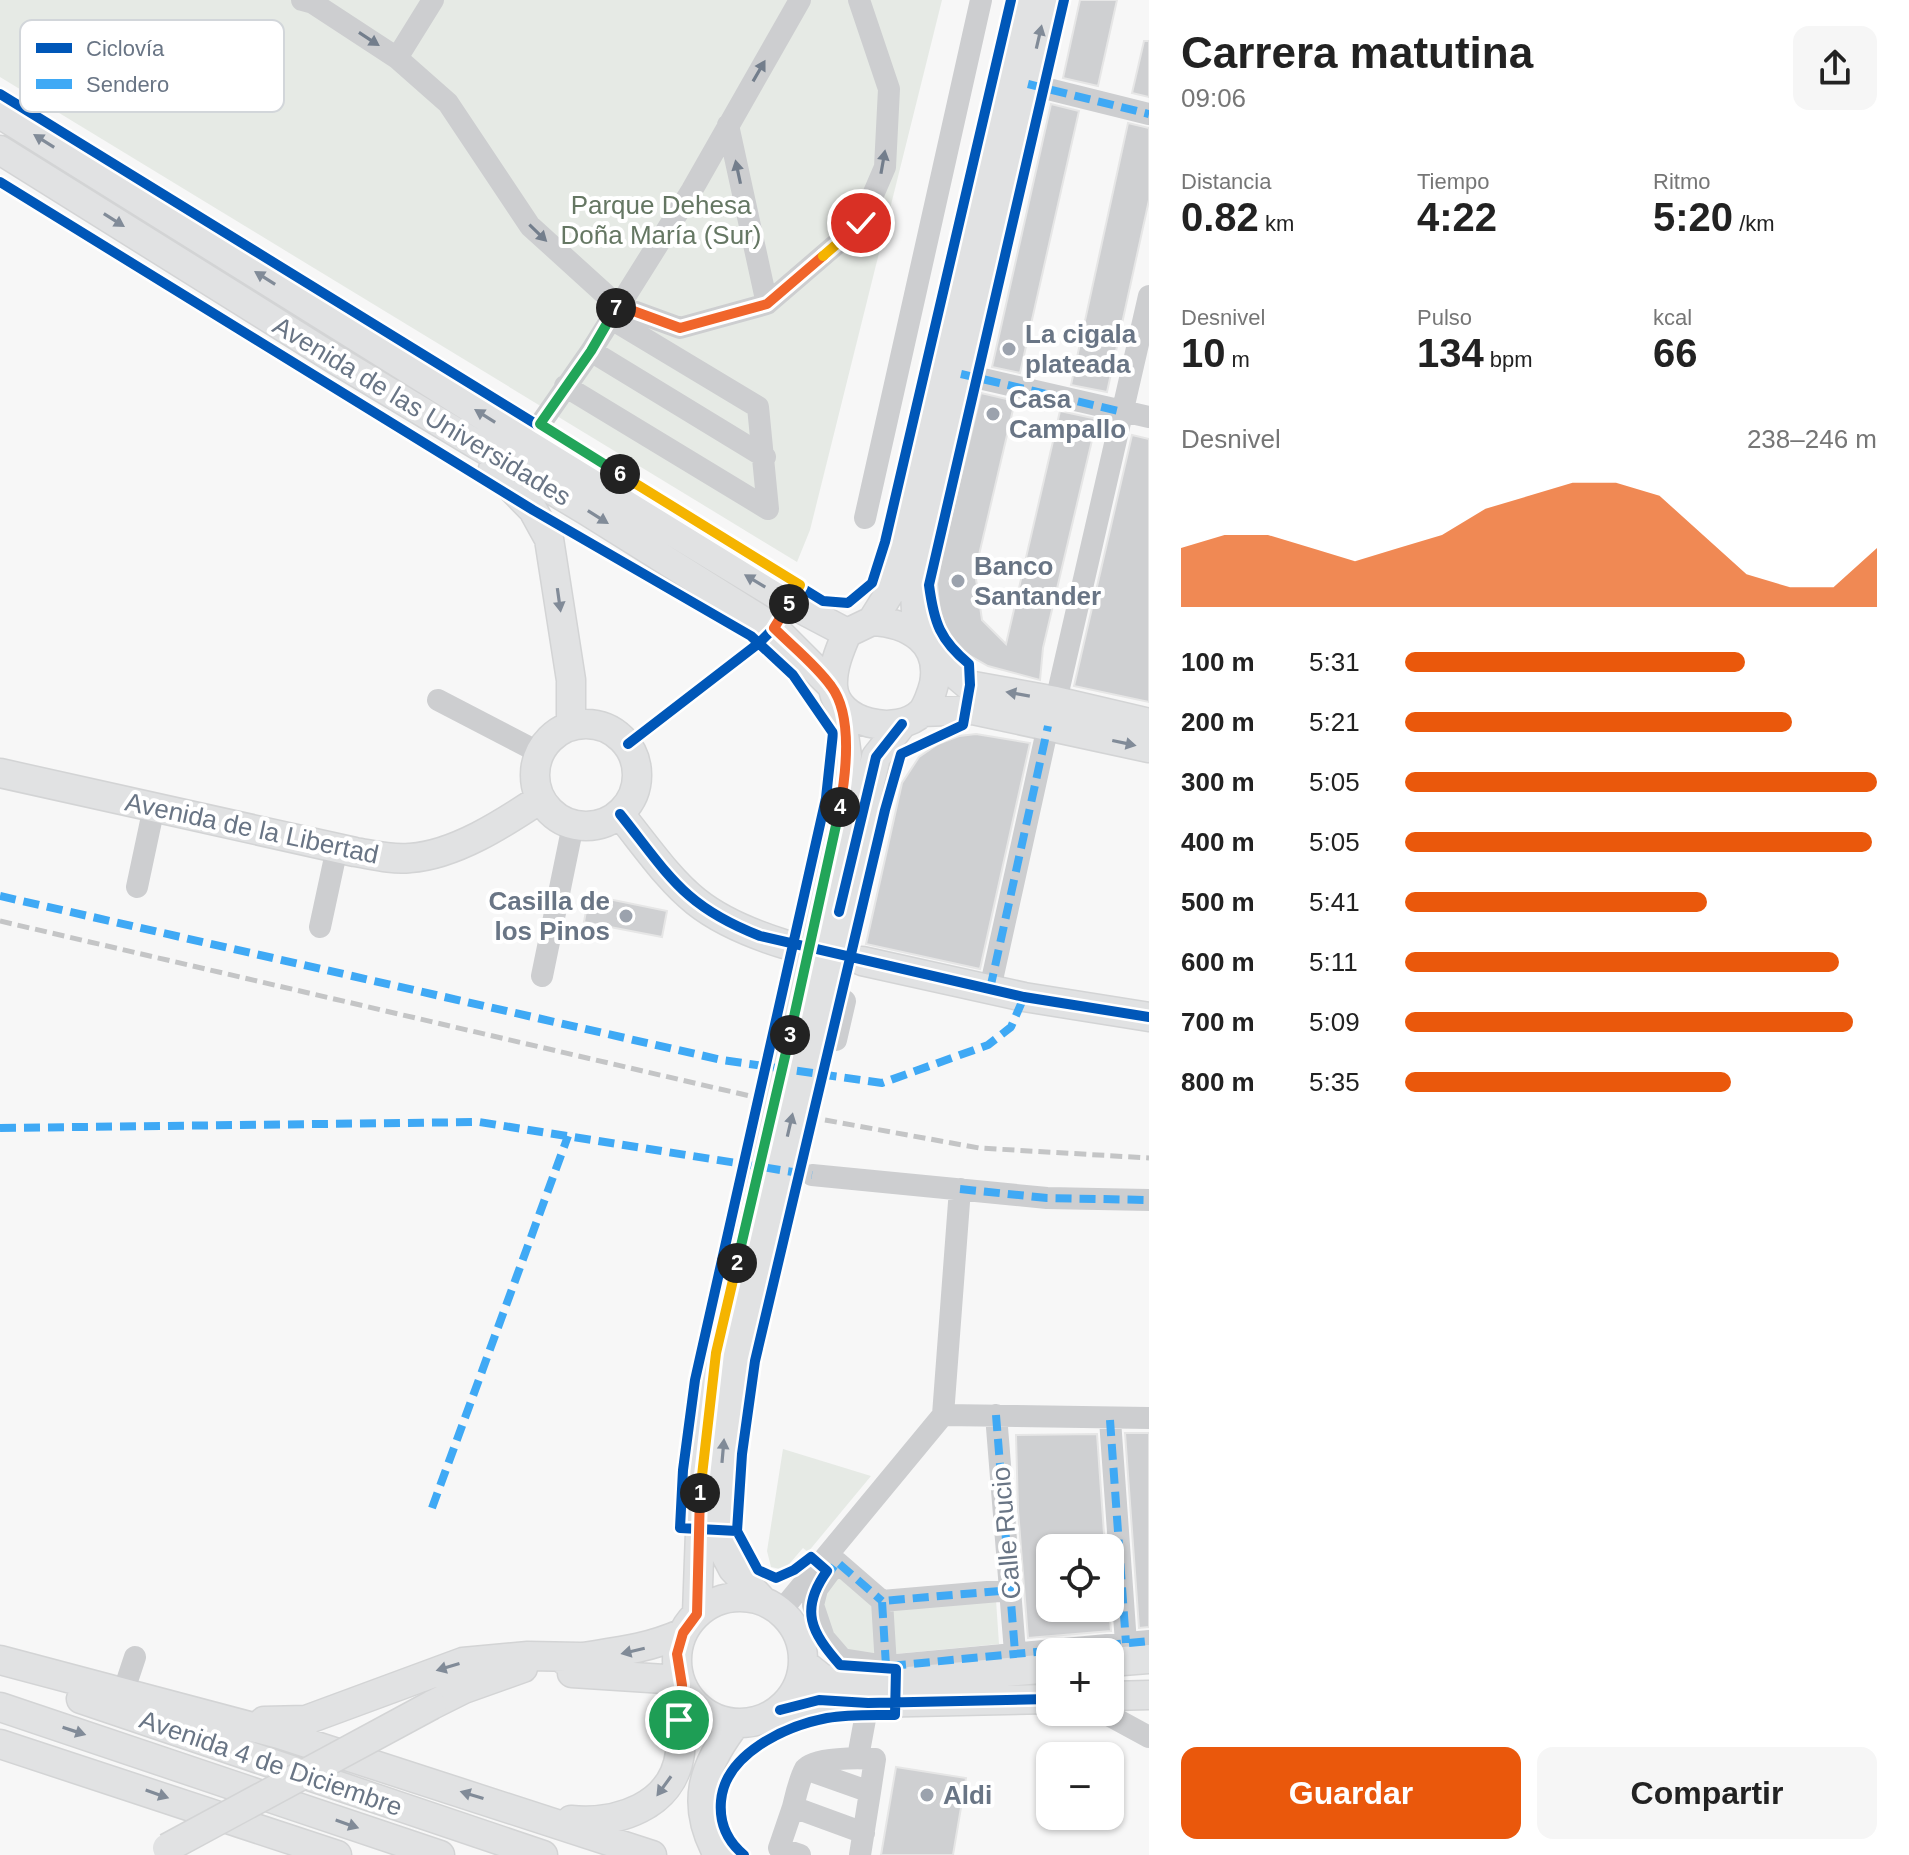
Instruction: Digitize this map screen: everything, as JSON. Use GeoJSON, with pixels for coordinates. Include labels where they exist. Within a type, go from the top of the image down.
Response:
{"type":"FeatureCollection","features":[{"type":"Feature","properties":{"kind":"main road"},"geometry":{"type":"LineString","coordinates":[[829,910],[847,756],[836,696],[838,654],[892,589],[1027,0]]}},
{"type":"Feature","properties":{"kind":"main road"},"geometry":{"type":"LineString","coordinates":[[917,633],[915,591],[918,563],[1048,0]]}},
{"type":"Feature","properties":{"kind":"main road","name":"Avenida de las Universidades"},"geometry":{"type":"LineString","coordinates":[[0,114],[790,603],[860,627]]}},
{"type":"Feature","properties":{"kind":"main road","name":"Avenida de las Universidades"},"geometry":{"type":"LineString","coordinates":[[0,150],[468,442],[587,511],[774,628],[836,696]]}},
{"type":"Feature","properties":{"kind":"main road"},"geometry":{"type":"LineString","coordinates":[[468,442],[533,510],[549,539],[571,680],[571,726]]}},
{"type":"Feature","properties":{"kind":"main road"},"geometry":{"type":"LineString","coordinates":[[860,627],[891,622],[917,633],[934,656],[968,685],[1149,748]]}},
{"type":"Feature","properties":{"kind":"main road"},"geometry":{"type":"LineString","coordinates":[[780,1710],[793,1694],[803,1663],[797,1631],[733,1569],[722,1548],[722,1454],[763,1199],[829,910],[876,757],[912,718],[933,688],[934,656]]}},
{"type":"Feature","properties":{"kind":"main road"},"geometry":{"type":"LineString","coordinates":[[836,696],[878,726],[973,710],[1149,723]]}},
{"type":"Feature","properties":{"kind":"main road"},"geometry":{"type":"LineString","coordinates":[[587,723],[617,733],[628,744],[636,762],[638,781],[632,799],[620,814],[598,825],[573,825],[549,811],[540,799],[535,784],[535,768],[540,753],[558,732],[571,726],[587,723]]}},
{"type":"Feature","properties":{"kind":"main road","name":"Avenida de la Libertad"},"geometry":{"type":"LineString","coordinates":[[0,773],[337,848],[411,859],[442,851],[468,839],[540,799]]}},
{"type":"Feature","properties":{"kind":"main road"},"geometry":{"type":"LineString","coordinates":[[620,814],[689,899],[732,925],[784,944]]}},
{"type":"Feature","properties":{"kind":"main road"},"geometry":{"type":"LineString","coordinates":[[862,961],[990,989],[1149,1017]]}},
{"type":"Feature","properties":{"kind":"main road"},"geometry":{"type":"LineString","coordinates":[[546,1818],[585,1822],[615,1820],[635,1813],[654,1800],[676,1768],[680,1752],[681,1682],[677,1654],[690,1624],[704,1436],[716,1353],[763,1199]]}},
{"type":"Feature","properties":{"kind":"main road"},"geometry":{"type":"LineString","coordinates":[[162,1852],[432,1705],[495,1677],[525,1667],[653,1646],[690,1624],[717,1601],[736,1597],[772,1606]]}},
{"type":"Feature","properties":{"kind":"main road"},"geometry":{"type":"LineString","coordinates":[[204,1715],[256,1721],[306,1720],[463,1662],[528,1656],[580,1657]]}},
{"type":"Feature","properties":{"kind":"main road"},"geometry":{"type":"LineString","coordinates":[[0,1660],[279,1734],[546,1818],[652,1855]]}},
{"type":"Feature","properties":{"kind":"main road"},"geometry":{"type":"LineString","coordinates":[[803,1663],[823,1679],[848,1682],[909,1681],[1036,1669]]}},
{"type":"Feature","properties":{"kind":"main road","name":"Avenida 4 de Diciembre"},"geometry":{"type":"LineString","coordinates":[[0,1670],[543,1855]]}},
{"type":"Feature","properties":{"kind":"main road"},"geometry":{"type":"LineString","coordinates":[[495,1677],[596,1672],[681,1682],[702,1711],[736,1723],[762,1719],[780,1710],[819,1700],[868,1703],[1036,1699]]}},
{"type":"Feature","properties":{"kind":"main road"},"geometry":{"type":"LineString","coordinates":[[1124,1696],[1149,1695]]}},
{"type":"Feature","properties":{"kind":"main road","name":"Avenida 4 de Diciembre"},"geometry":{"type":"LineString","coordinates":[[0,1707],[440,1855]]}},
{"type":"Feature","properties":{"kind":"main road"},"geometry":{"type":"LineString","coordinates":[[718,1855],[700,1812],[701,1794],[718,1746],[736,1723]]}},
{"type":"Feature","properties":{"kind":"main road"},"geometry":{"type":"LineString","coordinates":[[0,1744],[337,1855]]}},
{"type":"Feature","properties":{"kind":"main road"},"geometry":{"type":"LineString","coordinates":[[0,1757],[83,1769]]}},
{"type":"Feature","properties":{"kind":"street"},"geometry":{"type":"LineString","coordinates":[[302,0],[313,3],[397,58],[448,103],[530,226],[614,312],[758,407],[768,509],[565,386]]}},
{"type":"Feature","properties":{"kind":"street"},"geometry":{"type":"LineString","coordinates":[[397,58],[433,0]]}},
{"type":"Feature","properties":{"kind":"street"},"geometry":{"type":"LineString","coordinates":[[527,443],[591,351],[692,190],[800,0]]}},
{"type":"Feature","properties":{"kind":"street"},"geometry":{"type":"LineString","coordinates":[[614,312],[680,328],[767,304],[861,223],[885,167],[889,89],[859,0]]}},
{"type":"Feature","properties":{"kind":"street"},"geometry":{"type":"LineString","coordinates":[[865,518],[981,0]]}},
{"type":"Feature","properties":{"kind":"street"},"geometry":{"type":"LineString","coordinates":[[1028,84],[1149,114]]}},
{"type":"Feature","properties":{"kind":"street"},"geometry":{"type":"LineString","coordinates":[[728,125],[767,304]]}},
{"type":"Feature","properties":{"kind":"street"},"geometry":{"type":"LineString","coordinates":[[990,989],[1149,296]]}},
{"type":"Feature","properties":{"kind":"street"},"geometry":{"type":"LineString","coordinates":[[591,351],[765,457]]}},
{"type":"Feature","properties":{"kind":"street"},"geometry":{"type":"LineString","coordinates":[[961,374],[1149,417]]}},
{"type":"Feature","properties":{"kind":"street"},"geometry":{"type":"LineString","coordinates":[[438,700],[540,753]]}},
{"type":"Feature","properties":{"kind":"street"},"geometry":{"type":"LineString","coordinates":[[137,887],[154,807]]}},
{"type":"Feature","properties":{"kind":"street"},"geometry":{"type":"LineString","coordinates":[[542,976],[573,825]]}},
{"type":"Feature","properties":{"kind":"street"},"geometry":{"type":"LineString","coordinates":[[320,927],[337,848]]}},
{"type":"Feature","properties":{"kind":"street"},"geometry":{"type":"LineString","coordinates":[[836,1040],[845,1001]]}},
{"type":"Feature","properties":{"kind":"street"},"geometry":{"type":"LineString","coordinates":[[812,1175],[1047,1198],[1149,1200]]}},
{"type":"Feature","properties":{"kind":"street"},"geometry":{"type":"LineString","coordinates":[[772,1606],[943,1415],[960,1189]]}},
{"type":"Feature","properties":{"kind":"street"},"geometry":{"type":"LineString","coordinates":[[943,1415],[1110,1420],[1149,1418]]}},
{"type":"Feature","properties":{"kind":"street","name":"Calle Rucio"},"geometry":{"type":"LineString","coordinates":[[996,1415],[1015,1652]]}},
{"type":"Feature","properties":{"kind":"street"},"geometry":{"type":"LineString","coordinates":[[886,1666],[882,1601],[837,1562],[817,1589],[813,1605],[824,1638],[842,1659],[886,1666],[1015,1652],[1134,1651],[1122,1592],[1110,1420]]}},
{"type":"Feature","properties":{"kind":"street"},"geometry":{"type":"LineString","coordinates":[[882,1601],[1011,1590]]}},
{"type":"Feature","properties":{"kind":"street"},"geometry":{"type":"LineString","coordinates":[[123,1693],[135,1657]]}},
{"type":"Feature","properties":{"kind":"street"},"geometry":{"type":"LineString","coordinates":[[858,1757],[868,1703]]}},
{"type":"Feature","properties":{"kind":"street"},"geometry":{"type":"LineString","coordinates":[[1124,1723],[1149,1737]]}},
{"type":"Feature","properties":{"kind":"street"},"geometry":{"type":"LineString","coordinates":[[793,1807],[862,1844],[875,1759],[858,1757],[811,1763],[805,1769],[779,1848],[800,1855]]}},
{"type":"Feature","properties":{"kind":"street"},"geometry":{"type":"LineString","coordinates":[[805,1769],[870,1792]]}},
{"type":"Feature","properties":{"kind":"green space","name":"Parque Dehesa Doña María (Sur)"},"geometry":{"type":"Polygon","coordinates":[[[0,0],[942,0],[810,530],[797,562],[58,112],[284,112],[284,20],[20,20],[20,89],[0,77],[0,0]]]}},
{"type":"Feature","properties":{"kind":"green space"},"geometry":{"type":"Polygon","coordinates":[[[783,1449],[871,1476],[808,1552],[803,1548],[784,1570],[771,1567],[767,1551],[783,1449]]]}},
{"type":"Feature","properties":{"kind":"green space"},"geometry":{"type":"Polygon","coordinates":[[[837,1562],[882,1601],[886,1666],[842,1659],[817,1589],[837,1562]]]}},
{"type":"Feature","properties":{"kind":"green space"},"geometry":{"type":"Polygon","coordinates":[[[996,1600],[999,1644],[895,1654],[892,1608],[996,1600]]]}},
{"type":"Feature","properties":{"kind":"building"},"geometry":{"type":"Polygon","coordinates":[[[1080,0],[1117,0],[1098,86],[1063,78],[1080,0]]]}},
{"type":"Feature","properties":{"kind":"building"},"geometry":{"type":"Polygon","coordinates":[[[1144,41],[1149,41],[1149,97],[1132,93],[1144,41]]]}},
{"type":"Feature","properties":{"kind":"building"},"geometry":{"type":"Polygon","coordinates":[[[1051,104],[1079,111],[1020,373],[992,367],[1051,104]]]}},
{"type":"Feature","properties":{"kind":"building"},"geometry":{"type":"Polygon","coordinates":[[[1128,123],[1149,128],[1149,200],[1107,392],[1071,385],[1128,123]]]}},
{"type":"Feature","properties":{"kind":"building"},"geometry":{"type":"Polygon","coordinates":[[[981,393],[1015,401],[975,572],[982,620],[1006,644],[1060,411],[1097,419],[1043,648],[1040,680],[988,666],[953,646],[940,612],[937,584],[942,555],[981,393]]]}},
{"type":"Feature","properties":{"kind":"building"},"geometry":{"type":"Polygon","coordinates":[[[1132,435],[1149,439],[1149,702],[1074,686],[1132,435]]]}},
{"type":"Feature","properties":{"kind":"building"},"geometry":{"type":"Polygon","coordinates":[[[976,734],[1030,743],[980,969],[866,944],[902,783],[919,757],[938,744],[976,734]]]}},
{"type":"Feature","properties":{"kind":"building","name":"Casilla de los Pinos"},"geometry":{"type":"Polygon","coordinates":[[[589,895],[667,911],[662,937],[584,922],[589,895]]]}},
{"type":"Feature","properties":{"kind":"building"},"geometry":{"type":"Polygon","coordinates":[[[1125,1433],[1149,1433],[1149,1627],[1139,1628],[1125,1433]]]}},
{"type":"Feature","properties":{"kind":"building"},"geometry":{"type":"Polygon","coordinates":[[[1097,1434],[1104,1534],[1036,1534],[1036,1622],[1110,1622],[1111,1631],[1028,1638],[1018,1510],[1016,1435],[1097,1434]]]}},
{"type":"Feature","properties":{"kind":"building","name":"Aldi"},"geometry":{"type":"Polygon","coordinates":[[[896,1767],[966,1778],[953,1855],[881,1855],[896,1767]]]}},
{"type":"Feature","properties":{"kind":"railway"},"geometry":{"type":"LineString","coordinates":[[0,921],[750,1096]]}},
{"type":"Feature","properties":{"kind":"railway"},"geometry":{"type":"LineString","coordinates":[[825,1120],[979,1148],[1149,1158]]}},
{"type":"Feature","properties":{"kind":"marked path"},"geometry":{"type":"LineString","coordinates":[[1028,84],[1149,114]]}},
{"type":"Feature","properties":{"kind":"marked path"},"geometry":{"type":"LineString","coordinates":[[961,374],[1123,412]]}},
{"type":"Feature","properties":{"kind":"marked path"},"geometry":{"type":"LineString","coordinates":[[990,989],[1048,726]]}},
{"type":"Feature","properties":{"kind":"marked path"},"geometry":{"type":"LineString","coordinates":[[0,896],[722,1060],[882,1083],[988,1045],[1011,1027],[1024,997]]}},
{"type":"Feature","properties":{"kind":"marked path"},"geometry":{"type":"LineString","coordinates":[[0,1128],[479,1122],[812,1175]]}},
{"type":"Feature","properties":{"kind":"marked path"},"geometry":{"type":"LineString","coordinates":[[432,1508],[568,1136]]}},
{"type":"Feature","properties":{"kind":"marked path"},"geometry":{"type":"LineString","coordinates":[[960,1189],[1047,1198],[1149,1200]]}},
{"type":"Feature","properties":{"kind":"marked path"},"geometry":{"type":"LineString","coordinates":[[996,1415],[1015,1652]]}},
{"type":"Feature","properties":{"kind":"marked path"},"geometry":{"type":"LineString","coordinates":[[1110,1420],[1126,1643]]}},
{"type":"Feature","properties":{"kind":"marked path"},"geometry":{"type":"LineString","coordinates":[[825,1579],[837,1562],[882,1601]]}},
{"type":"Feature","properties":{"kind":"marked path"},"geometry":{"type":"LineString","coordinates":[[886,1666],[882,1601],[1011,1590]]}},
{"type":"Feature","properties":{"kind":"marked path"},"geometry":{"type":"LineString","coordinates":[[890,1666],[1149,1641]]}},
{"type":"Feature","properties":{"kind":"cycle path"},"geometry":{"type":"LineString","coordinates":[[29,112],[823,601],[848,603],[872,583],[885,542],[1011,0]]}},
{"type":"Feature","properties":{"kind":"cycle path"},"geometry":{"type":"LineString","coordinates":[[744,1855],[725,1831],[721,1801],[725,1784],[745,1756],[776,1735],[811,1722],[844,1716],[895,1715],[896,1669],[840,1665],[816,1631],[812,1620],[813,1598],[827,1571],[811,1557],[794,1570],[776,1578],[758,1570],[737,1531],[742,1454],[755,1361],[885,810],[901,754],[963,725],[970,685],[969,664],[951,647],[940,630],[929,585],[1064,0]]}},
{"type":"Feature","properties":{"kind":"cycle path"},"geometry":{"type":"LineString","coordinates":[[0,94],[20,106]]}},
{"type":"Feature","properties":{"kind":"cycle path"},"geometry":{"type":"LineString","coordinates":[[0,182],[533,510],[751,636],[793,675],[833,733],[826,798],[695,1380],[683,1470],[680,1528],[737,1531]]}},
{"type":"Feature","properties":{"kind":"cycle path"},"geometry":{"type":"LineString","coordinates":[[628,744],[759,643],[774,628],[800,585]]}},
{"type":"Feature","properties":{"kind":"cycle path"},"geometry":{"type":"LineString","coordinates":[[839,912],[876,757],[902,724]]}},
{"type":"Feature","properties":{"kind":"cycle path"},"geometry":{"type":"LineString","coordinates":[[620,814],[680,887],[713,913],[760,936],[1024,997],[1149,1017]]}},
{"type":"Feature","properties":{"kind":"cycle path"},"geometry":{"type":"LineString","coordinates":[[780,1710],[819,1700],[868,1703],[1036,1699]]}},
{"type":"Feature","properties":{"kind":"place","name":"La cigala plateada"},"geometry":{"type":"Point","coordinates":[1009,349]}},
{"type":"Feature","properties":{"kind":"place","name":"Casa Campallo"},"geometry":{"type":"Point","coordinates":[993,414]}},
{"type":"Feature","properties":{"kind":"place","name":"Banco Santander"},"geometry":{"type":"Point","coordinates":[958,581]}},
{"type":"Feature","properties":{"kind":"place","name":"Casilla de los Pinos"},"geometry":{"type":"Point","coordinates":[626,916]}},
{"type":"Feature","properties":{"kind":"place","name":"Aldi"},"geometry":{"type":"Point","coordinates":[927,1795]}},
{"type":"Feature","properties":{"kind":"route"},"geometry":{"type":"LineString","coordinates":[[679,1720],[682,1685],[677,1654],[683,1633],[697,1614],[703,1450],[716,1353],[841,803],[847,756],[840,706],[833,687],[774,628],[800,585],[540,424],[591,351],[617,305],[680,328],[767,304],[861,223]]}}]}
